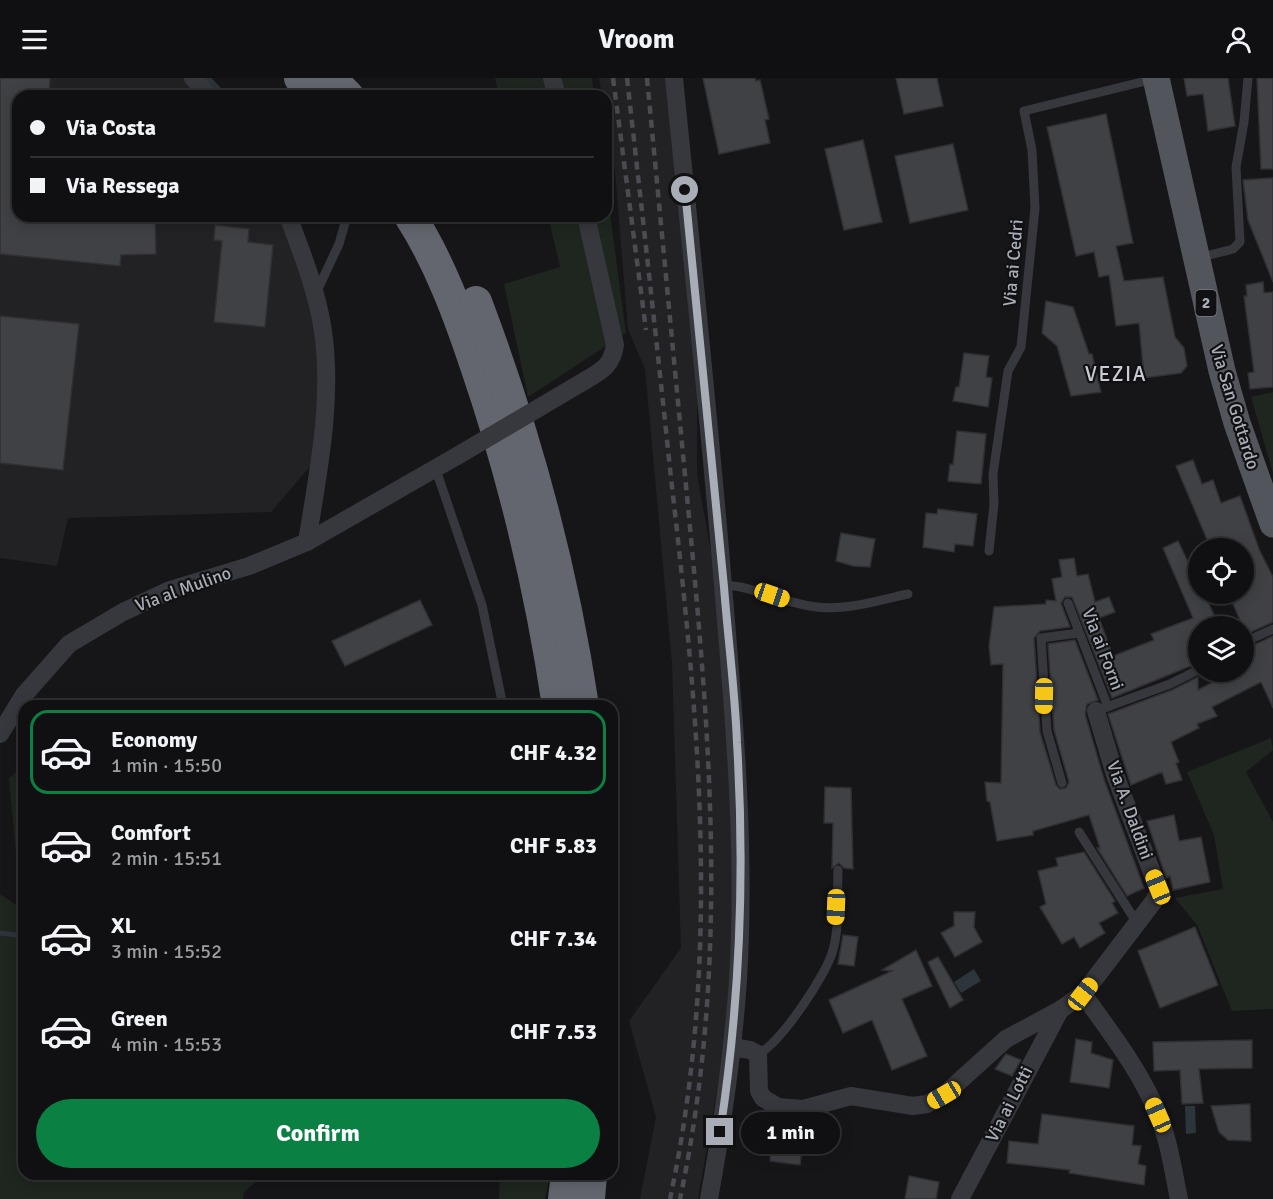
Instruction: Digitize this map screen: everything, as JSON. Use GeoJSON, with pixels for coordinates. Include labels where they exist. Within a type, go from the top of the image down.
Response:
{"type":"FeatureCollection","features":[{"type":"Feature","properties":{"kind":"highway"},"geometry":{"type":"LineString","coordinates":[[300,78],[312,90]]}},
{"type":"Feature","properties":{"kind":"highway"},"geometry":{"type":"LineString","coordinates":[[330,78],[342,90]]}},
{"type":"Feature","properties":{"kind":"highway"},"geometry":{"type":"LineString","coordinates":[[413,222],[460,319],[491,409],[530,552],[549,642],[557,700]]}},
{"type":"Feature","properties":{"kind":"highway"},"geometry":{"type":"LineString","coordinates":[[438,222],[476,300],[524,435],[552,537],[573,637],[582,700]]}},
{"type":"Feature","properties":{"kind":"highway"},"geometry":{"type":"LineString","coordinates":[[564,1199],[566,1180]]}},
{"type":"Feature","properties":{"kind":"highway"},"geometry":{"type":"LineString","coordinates":[[589,1199],[591,1180]]}},
{"type":"Feature","properties":{"kind":"main road","name":"Via San Gottardo"},"geometry":{"type":"LineString","coordinates":[[1156,78],[1196,259],[1231,402],[1273,524]]}},
{"type":"Feature","properties":{"kind":"street"},"geometry":{"type":"LineString","coordinates":[[193,78],[204,90]]}},
{"type":"Feature","properties":{"kind":"street"},"geometry":{"type":"LineString","coordinates":[[674,78],[718,511],[738,744],[741,860],[738,979],[732,1047],[710,1199]]}},
{"type":"Feature","properties":{"kind":"street"},"geometry":{"type":"LineString","coordinates":[[290,222],[315,294],[323,331],[326,410],[307,542]]}},
{"type":"Feature","properties":{"kind":"street","name":"Via al Mulino"},"geometry":{"type":"LineString","coordinates":[[21,700],[69,644],[123,612],[170,590],[249,566],[307,542],[436,470],[609,365],[613,360],[615,345],[587,222]]}},
{"type":"Feature","properties":{"kind":"street","name":"Via al Mulino"},"geometry":{"type":"LineString","coordinates":[[0,734],[18,705]]}},
{"type":"Feature","properties":{"kind":"street","name":"Via A. Daldini"},"geometry":{"type":"LineString","coordinates":[[758,1054],[759,1091],[763,1098],[778,1107],[803,1109],[851,1096],[920,1105],[944,1095],[1006,1039],[1060,1010],[1083,994],[1159,894],[1115,775],[1102,709]]}},
{"type":"Feature","properties":{"kind":"street"},"geometry":{"type":"LineString","coordinates":[[1083,994],[1115,1039],[1148,1094],[1165,1135],[1179,1199]]}},
{"type":"Feature","properties":{"kind":"street","name":"Via ai Lotti"},"geometry":{"type":"LineString","coordinates":[[960,1199],[1060,1010]]}},
{"type":"Feature","properties":{"kind":"street"},"geometry":{"type":"LineString","coordinates":[[732,1047],[758,1054]]}},
{"type":"Feature","properties":{"kind":"lane"},"geometry":{"type":"LineString","coordinates":[[287,78],[297,90]]}},
{"type":"Feature","properties":{"kind":"lane","name":"Via ai Cedri"},"geometry":{"type":"LineString","coordinates":[[989,550],[994,504],[993,474],[1008,371],[1022,347],[1035,208],[1032,150],[1024,111],[1156,78]]}},
{"type":"Feature","properties":{"kind":"lane"},"geometry":{"type":"LineString","coordinates":[[1196,259],[1233,249],[1240,242],[1236,167],[1244,122],[1248,78]]}},
{"type":"Feature","properties":{"kind":"lane"},"geometry":{"type":"LineString","coordinates":[[315,294],[339,244],[345,222]]}},
{"type":"Feature","properties":{"kind":"lane"},"geometry":{"type":"LineString","coordinates":[[436,470],[482,605],[502,700]]}},
{"type":"Feature","properties":{"kind":"lane"},"geometry":{"type":"LineString","coordinates":[[723,585],[751,588],[820,608],[841,607],[908,594]]}},
{"type":"Feature","properties":{"kind":"lane","name":"Via ai Forni"},"geometry":{"type":"LineString","coordinates":[[1068,603],[1102,709]]}},
{"type":"Feature","properties":{"kind":"lane"},"geometry":{"type":"LineString","coordinates":[[1254,638],[1273,629]]}},
{"type":"Feature","properties":{"kind":"lane"},"geometry":{"type":"LineString","coordinates":[[1062,783],[1047,730],[1041,638],[1079,633]]}},
{"type":"Feature","properties":{"kind":"lane"},"geometry":{"type":"LineString","coordinates":[[1102,709],[1188,675]]}},
{"type":"Feature","properties":{"kind":"lane"},"geometry":{"type":"LineString","coordinates":[[1080,832],[1137,923]]}},
{"type":"Feature","properties":{"kind":"lane"},"geometry":{"type":"LineString","coordinates":[[758,1054],[772,1045],[808,996],[829,962],[834,943],[838,870]]}},
{"type":"Feature","properties":{"kind":"shaded area"},"geometry":{"type":"Polygon","coordinates":[[[0,78],[193,78],[204,90],[12,90],[12,222],[290,222],[315,294],[321,454],[271,512],[68,518],[57,566],[0,558],[0,78]]]}},
{"type":"Feature","properties":{"kind":"shaded area"},"geometry":{"type":"Polygon","coordinates":[[[495,78],[592,78],[593,90],[498,90],[495,78]]]}},
{"type":"Feature","properties":{"kind":"shaded area"},"geometry":{"type":"Polygon","coordinates":[[[599,78],[666,78],[697,390],[697,474],[714,568],[736,874],[725,1044],[698,1199],[640,1199],[656,1117],[629,1021],[681,948],[672,663],[645,369],[628,329],[612,155],[612,90],[601,90],[599,78]]]}},
{"type":"Feature","properties":{"kind":"shaded area"},"geometry":{"type":"Polygon","coordinates":[[[549,222],[611,222],[626,333],[528,397],[504,284],[560,267],[549,222]]]}},
{"type":"Feature","properties":{"kind":"shaded area"},"geometry":{"type":"Polygon","coordinates":[[[1273,392],[1273,473],[1251,397],[1273,392]]]}},
{"type":"Feature","properties":{"kind":"shaded area"},"geometry":{"type":"Polygon","coordinates":[[[1271,738],[1273,750],[1246,772],[1273,822],[1273,1009],[1232,1011],[1197,925],[1175,898],[1223,889],[1214,835],[1187,772],[1271,738]]]}},
{"type":"Feature","properties":{"kind":"shaded area"},"geometry":{"type":"Polygon","coordinates":[[[18,771],[18,876],[9,778],[18,771]]]}},
{"type":"Feature","properties":{"kind":"shaded area"},"geometry":{"type":"Polygon","coordinates":[[[0,894],[18,906],[18,1180],[258,1180],[244,1192],[243,1199],[0,1199],[0,894]]]}},
{"type":"Feature","properties":{"kind":"shaded area"},"geometry":{"type":"Polygon","coordinates":[[[974,969],[981,981],[961,993],[954,982],[974,969]]]}},
{"type":"Feature","properties":{"kind":"shaded area"},"geometry":{"type":"Polygon","coordinates":[[[1185,1106],[1195,1106],[1196,1133],[1186,1134],[1185,1106]]]}},
{"type":"Feature","properties":{"kind":"shaded area"},"geometry":{"type":"Polygon","coordinates":[[[500,1180],[549,1180],[545,1199],[499,1199],[500,1180]]]}},
{"type":"Feature","properties":{"kind":"building"},"geometry":{"type":"Polygon","coordinates":[[[0,78],[50,78],[49,90],[12,90],[12,222],[155,222],[156,254],[121,255],[120,266],[0,254],[0,78]]]}},
{"type":"Feature","properties":{"kind":"building"},"geometry":{"type":"Polygon","coordinates":[[[703,78],[755,78],[756,81],[760,80],[769,119],[765,120],[770,143],[719,154],[703,78]]]}},
{"type":"Feature","properties":{"kind":"building"},"geometry":{"type":"Polygon","coordinates":[[[896,78],[937,78],[943,106],[904,114],[896,78]]]}},
{"type":"Feature","properties":{"kind":"building"},"geometry":{"type":"Polygon","coordinates":[[[1184,78],[1228,78],[1235,126],[1208,131],[1203,94],[1187,96],[1184,78]]]}},
{"type":"Feature","properties":{"kind":"building"},"geometry":{"type":"Polygon","coordinates":[[[1257,78],[1273,78],[1273,169],[1261,169],[1257,78]]]}},
{"type":"Feature","properties":{"kind":"building"},"geometry":{"type":"Polygon","coordinates":[[[1106,114],[1133,243],[1116,246],[1124,281],[1163,277],[1175,337],[1184,348],[1187,366],[1181,373],[1144,378],[1139,323],[1116,326],[1109,275],[1099,277],[1094,252],[1076,256],[1047,127],[1106,114]]]}},
{"type":"Feature","properties":{"kind":"building"},"geometry":{"type":"Polygon","coordinates":[[[863,140],[882,222],[844,230],[825,149],[863,140]]]}},
{"type":"Feature","properties":{"kind":"building"},"geometry":{"type":"Polygon","coordinates":[[[953,144],[968,210],[910,223],[895,156],[953,144]]]}},
{"type":"Feature","properties":{"kind":"building"},"geometry":{"type":"Polygon","coordinates":[[[1273,178],[1273,282],[1248,220],[1243,180],[1273,178]]]}},
{"type":"Feature","properties":{"kind":"building"},"geometry":{"type":"Polygon","coordinates":[[[215,225],[249,229],[248,242],[273,245],[265,327],[214,322],[222,241],[214,240],[215,225]]]}},
{"type":"Feature","properties":{"kind":"building"},"geometry":{"type":"Polygon","coordinates":[[[1263,282],[1264,293],[1273,292],[1273,387],[1250,389],[1248,373],[1254,372],[1244,296],[1247,296],[1246,285],[1263,282]]]}},
{"type":"Feature","properties":{"kind":"building"},"geometry":{"type":"Polygon","coordinates":[[[1046,301],[1073,307],[1089,354],[1092,354],[1101,392],[1071,396],[1057,346],[1042,333],[1046,301]]]}},
{"type":"Feature","properties":{"kind":"building"},"geometry":{"type":"Polygon","coordinates":[[[0,316],[79,324],[63,470],[0,463],[0,316]]]}},
{"type":"Feature","properties":{"kind":"building"},"geometry":{"type":"Polygon","coordinates":[[[964,353],[989,356],[986,377],[992,378],[988,407],[953,401],[956,387],[959,387],[964,353]]]}},
{"type":"Feature","properties":{"kind":"building"},"geometry":{"type":"Polygon","coordinates":[[[957,431],[986,434],[981,484],[948,481],[950,464],[953,465],[957,431]]]}},
{"type":"Feature","properties":{"kind":"building"},"geometry":{"type":"Polygon","coordinates":[[[1193,460],[1202,484],[1213,480],[1221,503],[1240,496],[1259,549],[1273,577],[1273,622],[1254,631],[1254,616],[1238,616],[1233,604],[1254,604],[1254,538],[1206,538],[1176,466],[1193,460]]]}},
{"type":"Feature","properties":{"kind":"building"},"geometry":{"type":"Polygon","coordinates":[[[938,509],[977,514],[973,546],[955,544],[954,552],[923,547],[926,513],[937,514],[938,509]]]}},
{"type":"Feature","properties":{"kind":"building"},"geometry":{"type":"Polygon","coordinates":[[[841,533],[875,539],[870,567],[853,566],[836,561],[841,533]]]}},
{"type":"Feature","properties":{"kind":"building"},"geometry":{"type":"Polygon","coordinates":[[[1178,541],[1188,562],[1188,604],[1209,604],[1215,616],[1192,616],[1163,548],[1178,541]]]}},
{"type":"Feature","properties":{"kind":"building"},"geometry":{"type":"Polygon","coordinates":[[[1074,558],[1077,576],[1088,574],[1095,602],[1109,597],[1115,612],[1099,618],[1113,656],[1154,640],[1151,634],[1188,620],[1188,667],[1112,698],[1072,597],[1065,597],[1061,603],[1070,627],[1040,631],[1034,638],[1040,732],[1056,785],[1060,789],[1066,788],[1069,782],[1054,730],[1048,644],[1075,640],[1098,700],[1087,704],[1085,714],[1104,779],[1144,888],[1127,896],[1097,848],[1100,848],[1089,815],[1033,831],[1033,835],[997,841],[990,802],[987,801],[985,782],[1001,783],[1003,664],[991,665],[989,646],[994,607],[1046,604],[1046,600],[1056,601],[1052,579],[1062,577],[1059,560],[1074,558]]]}},
{"type":"Feature","properties":{"kind":"building"},"geometry":{"type":"Polygon","coordinates":[[[420,600],[432,625],[345,666],[332,641],[420,600]]]}},
{"type":"Feature","properties":{"kind":"building"},"geometry":{"type":"Polygon","coordinates":[[[1273,636],[1273,708],[1261,682],[1212,707],[1217,716],[1197,724],[1199,728],[1171,742],[1179,762],[1176,763],[1182,780],[1166,784],[1162,772],[1131,785],[1108,714],[1188,682],[1198,682],[1198,690],[1213,682],[1254,682],[1254,645],[1273,636]]]}},
{"type":"Feature","properties":{"kind":"building"},"geometry":{"type":"Polygon","coordinates":[[[825,787],[851,788],[853,869],[844,868],[839,863],[832,868],[833,823],[824,823],[825,787]]]}},
{"type":"Feature","properties":{"kind":"building"},"geometry":{"type":"Polygon","coordinates":[[[1174,815],[1179,841],[1201,837],[1210,882],[1173,890],[1170,876],[1166,878],[1147,821],[1174,815]]]}},
{"type":"Feature","properties":{"kind":"building"},"geometry":{"type":"Polygon","coordinates":[[[1084,852],[1115,901],[1112,903],[1118,913],[1099,923],[1105,933],[1080,948],[1074,937],[1062,944],[1040,907],[1046,904],[1038,871],[1058,866],[1056,858],[1084,852]]]}},
{"type":"Feature","properties":{"kind":"building"},"geometry":{"type":"Polygon","coordinates":[[[954,912],[975,912],[974,927],[982,942],[955,957],[941,933],[954,926],[954,912]]]}},
{"type":"Feature","properties":{"kind":"building"},"geometry":{"type":"Polygon","coordinates":[[[1195,927],[1218,985],[1160,1008],[1138,951],[1195,927]]]}},
{"type":"Feature","properties":{"kind":"building"},"geometry":{"type":"Polygon","coordinates":[[[843,935],[858,937],[854,966],[838,964],[843,935]]]}},
{"type":"Feature","properties":{"kind":"building"},"geometry":{"type":"Polygon","coordinates":[[[916,950],[932,986],[902,999],[927,1056],[892,1070],[872,1020],[843,1033],[829,1000],[892,971],[882,970],[916,950]]]}},
{"type":"Feature","properties":{"kind":"building"},"geometry":{"type":"Polygon","coordinates":[[[938,957],[963,1000],[950,1008],[928,962],[938,957]]]}},
{"type":"Feature","properties":{"kind":"building"},"geometry":{"type":"Polygon","coordinates":[[[1076,1039],[1092,1042],[1091,1053],[1113,1060],[1109,1088],[1070,1082],[1076,1039]]]}},
{"type":"Feature","properties":{"kind":"building"},"geometry":{"type":"Polygon","coordinates":[[[1252,1040],[1252,1068],[1199,1069],[1203,1103],[1182,1104],[1180,1070],[1154,1071],[1153,1042],[1252,1040]]]}},
{"type":"Feature","properties":{"kind":"building"},"geometry":{"type":"Polygon","coordinates":[[[1006,1054],[1021,1060],[1012,1076],[995,1069],[1006,1054]]]}},
{"type":"Feature","properties":{"kind":"building"},"geometry":{"type":"Polygon","coordinates":[[[1250,1104],[1251,1141],[1228,1140],[1219,1132],[1211,1106],[1250,1104]]]}},
{"type":"Feature","properties":{"kind":"building"},"geometry":{"type":"Polygon","coordinates":[[[757,1113],[773,1117],[772,1130],[755,1127],[757,1113]]]}},
{"type":"Feature","properties":{"kind":"building"},"geometry":{"type":"Polygon","coordinates":[[[1042,1114],[1134,1126],[1132,1145],[1141,1146],[1138,1164],[1146,1166],[1144,1185],[1069,1173],[1070,1170],[1007,1163],[1009,1141],[1038,1144],[1042,1114]]]}},
{"type":"Feature","properties":{"kind":"building"},"geometry":{"type":"Polygon","coordinates":[[[773,1131],[804,1134],[800,1165],[770,1161],[773,1131]]]}},
{"type":"Feature","properties":{"kind":"building"},"geometry":{"type":"Polygon","coordinates":[[[909,1176],[939,1182],[936,1199],[905,1199],[909,1176]]]}},
{"type":"Feature","properties":{"kind":"waterway"},"geometry":{"type":"LineString","coordinates":[[208,78],[219,90]]}},
{"type":"Feature","properties":{"kind":"waterway"},"geometry":{"type":"LineString","coordinates":[[0,933],[18,935]]}},
{"type":"Feature","properties":{"kind":"railway"},"geometry":{"type":"LineString","coordinates":[[613,78],[646,330]]}},
{"type":"Feature","properties":{"kind":"railway"},"geometry":{"type":"LineString","coordinates":[[627,78],[681,569],[697,749],[701,928],[696,1018],[686,1108],[670,1199]]}},
{"type":"Feature","properties":{"kind":"railway"},"geometry":{"type":"LineString","coordinates":[[647,78],[697,603],[709,774],[710,943],[705,1028],[695,1113],[680,1199]]}},
{"type":"Feature","properties":{"kind":"district","name":"VEZIA"},"geometry":{"type":"Point","coordinates":[1116,374]}},
{"type":"Feature","properties":{"kind":"route"},"geometry":{"type":"LineString","coordinates":[[685,190],[718,511],[738,744],[741,860],[738,979],[732,1047],[720,1132]]}}]}
